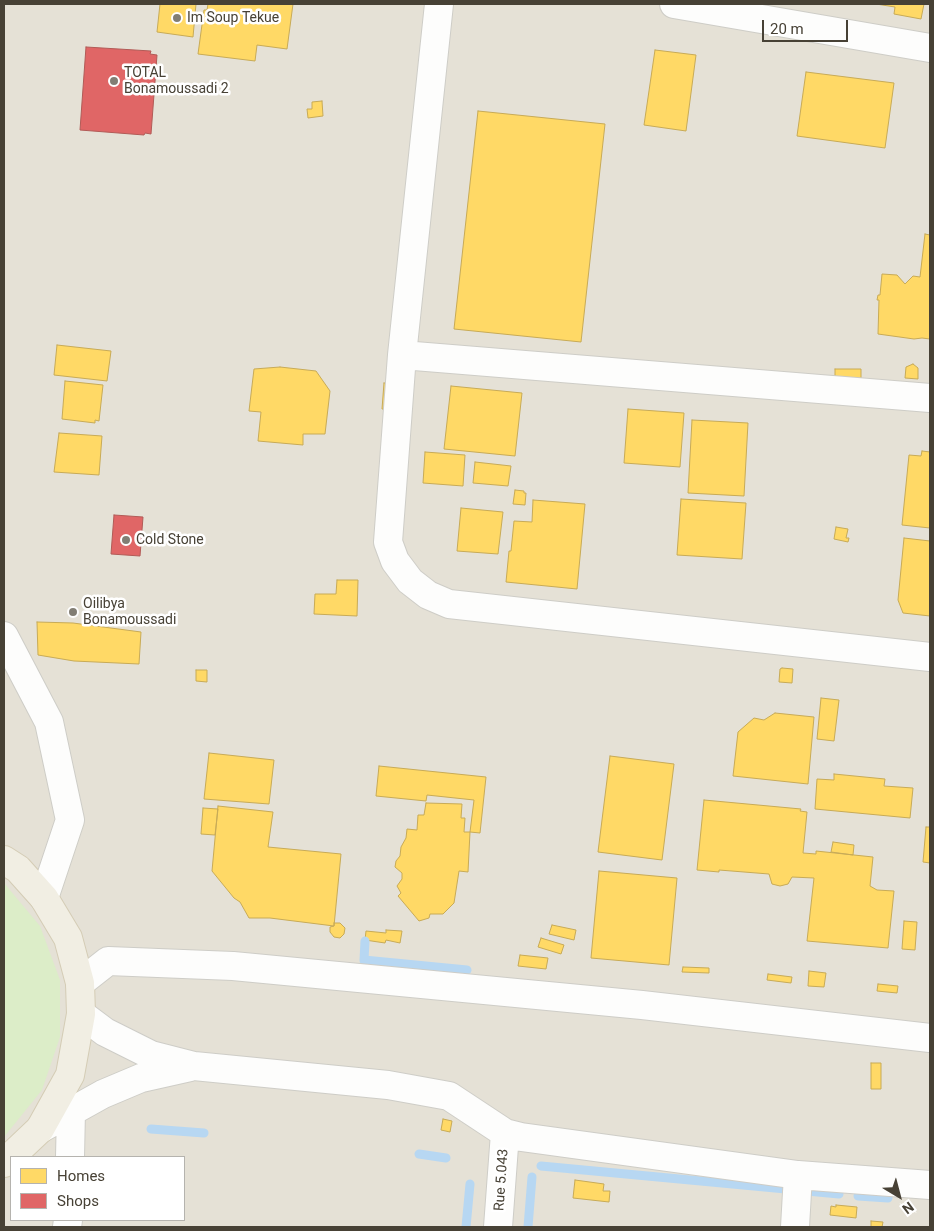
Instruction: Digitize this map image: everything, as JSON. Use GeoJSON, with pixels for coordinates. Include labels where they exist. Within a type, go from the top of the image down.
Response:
{"type":"FeatureCollection","features":[{"type":"Feature","properties":{"kind":"main road"},"geometry":{"type":"LineString","coordinates":[[8,860],[44,898],[68,938],[80,983],[81,1014],[70,1074],[40,1128],[11,1156]]}},
{"type":"Feature","properties":{"kind":"street"},"geometry":{"type":"LineString","coordinates":[[439,4],[402,355],[388,542],[396,561],[410,581],[428,595],[449,604],[930,657]]}},
{"type":"Feature","properties":{"kind":"street"},"geometry":{"type":"LineString","coordinates":[[674,4],[930,48]]}},
{"type":"Feature","properties":{"kind":"street"},"geometry":{"type":"LineString","coordinates":[[402,355],[930,398]]}},
{"type":"Feature","properties":{"kind":"street"},"geometry":{"type":"LineString","coordinates":[[4,636],[50,722],[70,820],[44,898]]}},
{"type":"Feature","properties":{"kind":"street"},"geometry":{"type":"LineString","coordinates":[[80,983],[108,961],[233,966],[642,1005],[930,1038]]}},
{"type":"Feature","properties":{"kind":"street"},"geometry":{"type":"LineString","coordinates":[[81,1014],[105,1032],[151,1055],[194,1066],[388,1085],[449,1096],[506,1133],[520,1137],[798,1175],[930,1185]]}},
{"type":"Feature","properties":{"kind":"street"},"geometry":{"type":"LineString","coordinates":[[40,1128],[103,1094],[141,1078],[194,1066]]}},
{"type":"Feature","properties":{"kind":"street"},"geometry":{"type":"LineString","coordinates":[[70,1156],[71,1111]]}},
{"type":"Feature","properties":{"kind":"street","name":"Rue 5.043"},"geometry":{"type":"LineString","coordinates":[[498,1227],[506,1133]]}},
{"type":"Feature","properties":{"kind":"street"},"geometry":{"type":"LineString","coordinates":[[795,1227],[798,1175]]}},
{"type":"Feature","properties":{"kind":"shaded area"},"geometry":{"type":"Polygon","coordinates":[[[4,4],[930,4],[930,1227],[4,1227],[4,4]]]}},
{"type":"Feature","properties":{"kind":"green space"},"geometry":{"type":"Polygon","coordinates":[[[4,883],[40,926],[60,980],[60,1037],[42,1090],[4,1137],[4,883]]]}},
{"type":"Feature","properties":{"kind":"building: Homes","name":"Im Soup Tekue"},"geometry":{"type":"Polygon","coordinates":[[[160,4],[196,4],[193,37],[157,32],[160,4]]]}},
{"type":"Feature","properties":{"kind":"building: Homes"},"geometry":{"type":"Polygon","coordinates":[[[208,4],[293,4],[287,49],[257,45],[255,61],[198,54],[204,10],[207,10],[208,4]]]}},
{"type":"Feature","properties":{"kind":"building: Homes"},"geometry":{"type":"Polygon","coordinates":[[[876,4],[924,4],[921,19],[894,14],[895,7],[876,4]]]}},
{"type":"Feature","properties":{"kind":"building: Homes"},"geometry":{"type":"Polygon","coordinates":[[[655,50],[696,55],[686,131],[644,125],[655,50]]]}},
{"type":"Feature","properties":{"kind":"building: Homes"},"geometry":{"type":"Polygon","coordinates":[[[806,72],[894,83],[885,148],[797,136],[806,72]]]}},
{"type":"Feature","properties":{"kind":"building: Homes"},"geometry":{"type":"Polygon","coordinates":[[[322,101],[323,116],[308,118],[307,109],[312,109],[312,102],[322,101]]]}},
{"type":"Feature","properties":{"kind":"building: Homes"},"geometry":{"type":"Polygon","coordinates":[[[478,111],[605,124],[581,342],[454,329],[478,111]]]}},
{"type":"Feature","properties":{"kind":"building: Homes"},"geometry":{"type":"Polygon","coordinates":[[[925,234],[930,235],[930,339],[914,339],[878,334],[879,300],[877,300],[878,295],[880,295],[882,274],[897,275],[905,284],[913,276],[920,277],[925,234]]]}},
{"type":"Feature","properties":{"kind":"building: Homes"},"geometry":{"type":"Polygon","coordinates":[[[57,345],[111,351],[107,381],[54,375],[57,345]]]}},
{"type":"Feature","properties":{"kind":"building: Homes"},"geometry":{"type":"Polygon","coordinates":[[[913,364],[918,368],[918,379],[905,378],[906,367],[913,364]]]}},
{"type":"Feature","properties":{"kind":"building: Homes"},"geometry":{"type":"Polygon","coordinates":[[[280,367],[316,371],[330,391],[325,434],[303,434],[303,445],[258,441],[261,412],[249,411],[254,369],[280,367]]]}},
{"type":"Feature","properties":{"kind":"building: Homes"},"geometry":{"type":"Polygon","coordinates":[[[835,369],[861,369],[861,379],[835,380],[835,369]]]}},
{"type":"Feature","properties":{"kind":"building: Homes"},"geometry":{"type":"Polygon","coordinates":[[[65,381],[103,385],[99,421],[95,420],[95,423],[62,419],[65,381]]]}},
{"type":"Feature","properties":{"kind":"building: Homes"},"geometry":{"type":"Polygon","coordinates":[[[384,383],[394,384],[392,410],[382,409],[384,383]]]}},
{"type":"Feature","properties":{"kind":"building: Homes"},"geometry":{"type":"Polygon","coordinates":[[[451,386],[522,393],[515,456],[444,449],[451,386]]]}},
{"type":"Feature","properties":{"kind":"building: Homes"},"geometry":{"type":"Polygon","coordinates":[[[628,409],[684,413],[680,467],[624,463],[628,409]]]}},
{"type":"Feature","properties":{"kind":"building: Homes"},"geometry":{"type":"Polygon","coordinates":[[[692,420],[748,423],[744,496],[688,493],[692,420]]]}},
{"type":"Feature","properties":{"kind":"building: Homes"},"geometry":{"type":"Polygon","coordinates":[[[59,433],[102,436],[99,475],[54,472],[59,433]]]}},
{"type":"Feature","properties":{"kind":"building: Homes"},"geometry":{"type":"Polygon","coordinates":[[[922,451],[930,452],[930,528],[902,525],[909,455],[921,456],[922,451]]]}},
{"type":"Feature","properties":{"kind":"building: Homes"},"geometry":{"type":"Polygon","coordinates":[[[425,452],[465,455],[463,486],[423,483],[425,452]]]}},
{"type":"Feature","properties":{"kind":"building: Homes"},"geometry":{"type":"Polygon","coordinates":[[[475,462],[511,466],[508,486],[473,483],[475,462]]]}},
{"type":"Feature","properties":{"kind":"building: Homes"},"geometry":{"type":"Polygon","coordinates":[[[515,490],[526,493],[525,505],[513,504],[515,490]]]}},
{"type":"Feature","properties":{"kind":"building: Homes"},"geometry":{"type":"Polygon","coordinates":[[[681,499],[746,503],[742,559],[677,555],[681,499]]]}},
{"type":"Feature","properties":{"kind":"building: Homes"},"geometry":{"type":"Polygon","coordinates":[[[533,500],[585,504],[577,589],[506,582],[514,521],[532,522],[533,500]]]}},
{"type":"Feature","properties":{"kind":"building: Homes"},"geometry":{"type":"Polygon","coordinates":[[[461,508],[503,512],[498,554],[457,551],[461,508]]]}},
{"type":"Feature","properties":{"kind":"building: Homes"},"geometry":{"type":"Polygon","coordinates":[[[836,527],[848,529],[846,538],[849,538],[848,542],[834,539],[836,527]]]}},
{"type":"Feature","properties":{"kind":"building: Homes"},"geometry":{"type":"Polygon","coordinates":[[[904,538],[930,541],[930,616],[903,613],[898,600],[904,538]]]}},
{"type":"Feature","properties":{"kind":"building: Homes"},"geometry":{"type":"Polygon","coordinates":[[[337,580],[358,580],[357,616],[314,614],[315,594],[336,594],[337,580]]]}},
{"type":"Feature","properties":{"kind":"building: Homes"},"geometry":{"type":"Polygon","coordinates":[[[37,622],[73,623],[141,632],[139,664],[74,661],[38,655],[37,622]]]}},
{"type":"Feature","properties":{"kind":"building: Homes"},"geometry":{"type":"Polygon","coordinates":[[[780,669],[793,669],[792,683],[779,682],[780,669]]]}},
{"type":"Feature","properties":{"kind":"building: Homes"},"geometry":{"type":"Polygon","coordinates":[[[196,670],[207,670],[207,682],[196,681],[196,670]]]}},
{"type":"Feature","properties":{"kind":"building: Homes"},"geometry":{"type":"Polygon","coordinates":[[[821,698],[839,700],[834,741],[817,739],[821,698]]]}},
{"type":"Feature","properties":{"kind":"building: Homes"},"geometry":{"type":"Polygon","coordinates":[[[775,713],[814,717],[808,784],[733,776],[738,732],[754,718],[764,720],[775,713]]]}},
{"type":"Feature","properties":{"kind":"building: Homes"},"geometry":{"type":"Polygon","coordinates":[[[209,753],[274,760],[269,804],[204,799],[209,753]]]}},
{"type":"Feature","properties":{"kind":"building: Homes"},"geometry":{"type":"Polygon","coordinates":[[[610,756],[674,764],[662,860],[598,852],[610,756]]]}},
{"type":"Feature","properties":{"kind":"building: Homes"},"geometry":{"type":"Polygon","coordinates":[[[379,766],[486,777],[480,833],[470,832],[474,800],[427,795],[426,801],[376,796],[379,766]]]}},
{"type":"Feature","properties":{"kind":"building: Homes"},"geometry":{"type":"Polygon","coordinates":[[[834,774],[885,779],[884,786],[913,788],[910,818],[815,809],[817,779],[834,780],[834,774]]]}},
{"type":"Feature","properties":{"kind":"building: Homes"},"geometry":{"type":"Polygon","coordinates":[[[704,800],[801,809],[800,811],[807,812],[803,853],[816,854],[816,851],[873,857],[870,886],[877,890],[894,891],[888,948],[807,941],[814,878],[792,877],[788,884],[780,886],[772,884],[769,874],[697,870],[704,800]]]}},
{"type":"Feature","properties":{"kind":"building: Homes"},"geometry":{"type":"Polygon","coordinates":[[[426,803],[462,804],[461,818],[465,818],[464,832],[470,832],[468,872],[459,871],[454,903],[443,914],[430,914],[429,918],[419,921],[398,896],[401,893],[397,886],[402,879],[402,873],[395,867],[406,838],[407,829],[417,830],[418,815],[424,815],[426,803]]]}},
{"type":"Feature","properties":{"kind":"building: Homes"},"geometry":{"type":"Polygon","coordinates":[[[218,806],[273,812],[268,847],[341,854],[334,926],[270,918],[249,918],[240,902],[234,898],[212,871],[218,806]]]}},
{"type":"Feature","properties":{"kind":"building: Homes"},"geometry":{"type":"Polygon","coordinates":[[[203,808],[218,809],[215,835],[201,834],[203,808]]]}},
{"type":"Feature","properties":{"kind":"building: Homes"},"geometry":{"type":"Polygon","coordinates":[[[926,827],[930,827],[930,863],[923,862],[926,827]]]}},
{"type":"Feature","properties":{"kind":"building: Homes"},"geometry":{"type":"Polygon","coordinates":[[[833,842],[854,845],[853,855],[831,852],[833,842]]]}},
{"type":"Feature","properties":{"kind":"building: Homes"},"geometry":{"type":"Polygon","coordinates":[[[599,871],[677,878],[669,965],[591,958],[599,871]]]}},
{"type":"Feature","properties":{"kind":"building: Homes"},"geometry":{"type":"Polygon","coordinates":[[[904,921],[917,922],[915,950],[902,949],[904,921]]]}},
{"type":"Feature","properties":{"kind":"building: Homes"},"geometry":{"type":"Polygon","coordinates":[[[334,923],[340,923],[345,928],[344,934],[340,938],[334,937],[330,932],[330,927],[334,926],[334,923]]]}},
{"type":"Feature","properties":{"kind":"building: Homes"},"geometry":{"type":"Polygon","coordinates":[[[552,925],[576,930],[574,940],[549,934],[552,925]]]}},
{"type":"Feature","properties":{"kind":"building: Homes"},"geometry":{"type":"Polygon","coordinates":[[[386,930],[402,931],[400,943],[386,940],[385,943],[365,940],[366,931],[386,933],[386,930]]]}},
{"type":"Feature","properties":{"kind":"building: Homes"},"geometry":{"type":"Polygon","coordinates":[[[541,938],[564,945],[561,954],[538,947],[541,938]]]}},
{"type":"Feature","properties":{"kind":"building: Homes"},"geometry":{"type":"Polygon","coordinates":[[[520,955],[548,958],[546,969],[518,966],[520,955]]]}},
{"type":"Feature","properties":{"kind":"building: Homes"},"geometry":{"type":"Polygon","coordinates":[[[683,967],[709,968],[709,973],[682,972],[683,967]]]}},
{"type":"Feature","properties":{"kind":"building: Homes"},"geometry":{"type":"Polygon","coordinates":[[[809,971],[826,973],[824,987],[808,986],[809,971]]]}},
{"type":"Feature","properties":{"kind":"building: Homes"},"geometry":{"type":"Polygon","coordinates":[[[768,974],[792,977],[791,983],[767,980],[768,974]]]}},
{"type":"Feature","properties":{"kind":"building: Homes"},"geometry":{"type":"Polygon","coordinates":[[[878,984],[898,986],[897,993],[877,991],[878,984]]]}},
{"type":"Feature","properties":{"kind":"building: Homes"},"geometry":{"type":"Polygon","coordinates":[[[871,1063],[881,1063],[881,1089],[871,1089],[871,1063]]]}},
{"type":"Feature","properties":{"kind":"building: Homes"},"geometry":{"type":"Polygon","coordinates":[[[443,1119],[452,1121],[450,1132],[441,1130],[443,1119]]]}},
{"type":"Feature","properties":{"kind":"building: Homes"},"geometry":{"type":"Polygon","coordinates":[[[575,1180],[604,1184],[603,1191],[610,1191],[609,1202],[573,1198],[575,1180]]]}},
{"type":"Feature","properties":{"kind":"building: Homes"},"geometry":{"type":"Polygon","coordinates":[[[836,1205],[857,1207],[856,1218],[830,1215],[831,1206],[836,1207],[836,1205]]]}},
{"type":"Feature","properties":{"kind":"building: Homes"},"geometry":{"type":"Polygon","coordinates":[[[871,1221],[883,1222],[882,1227],[871,1227],[871,1221]]]}},
{"type":"Feature","properties":{"kind":"building: Shops"},"geometry":{"type":"Polygon","coordinates":[[[86,47],[151,51],[150,54],[157,55],[151,134],[80,130],[86,47]]]}},
{"type":"Feature","properties":{"kind":"building: Shops"},"geometry":{"type":"Polygon","coordinates":[[[114,515],[143,517],[140,556],[111,554],[114,515]]]}},
{"type":"Feature","properties":{"kind":"waterway"},"geometry":{"type":"LineString","coordinates":[[365,941],[364,960],[467,970]]}},
{"type":"Feature","properties":{"kind":"waterway"},"geometry":{"type":"LineString","coordinates":[[151,1129],[204,1133]]}},
{"type":"Feature","properties":{"kind":"waterway"},"geometry":{"type":"LineString","coordinates":[[419,1154],[446,1158]]}},
{"type":"Feature","properties":{"kind":"waterway"},"geometry":{"type":"LineString","coordinates":[[541,1166],[839,1194]]}},
{"type":"Feature","properties":{"kind":"waterway"},"geometry":{"type":"LineString","coordinates":[[528,1227],[532,1177]]}},
{"type":"Feature","properties":{"kind":"waterway"},"geometry":{"type":"LineString","coordinates":[[466,1227],[470,1184]]}},
{"type":"Feature","properties":{"kind":"waterway"},"geometry":{"type":"LineString","coordinates":[[858,1196],[888,1198]]}},
{"type":"Feature","properties":{"kind":"place","name":"Im Soup Tekue"},"geometry":{"type":"Point","coordinates":[177,18]}},
{"type":"Feature","properties":{"kind":"place","name":"TOTAL Bonamoussadi 2"},"geometry":{"type":"Point","coordinates":[114,81]}},
{"type":"Feature","properties":{"kind":"place","name":"Cold Stone"},"geometry":{"type":"Point","coordinates":[126,540]}},
{"type":"Feature","properties":{"kind":"place","name":"Oilibya Bonamoussadi"},"geometry":{"type":"Point","coordinates":[73,612]}}]}
